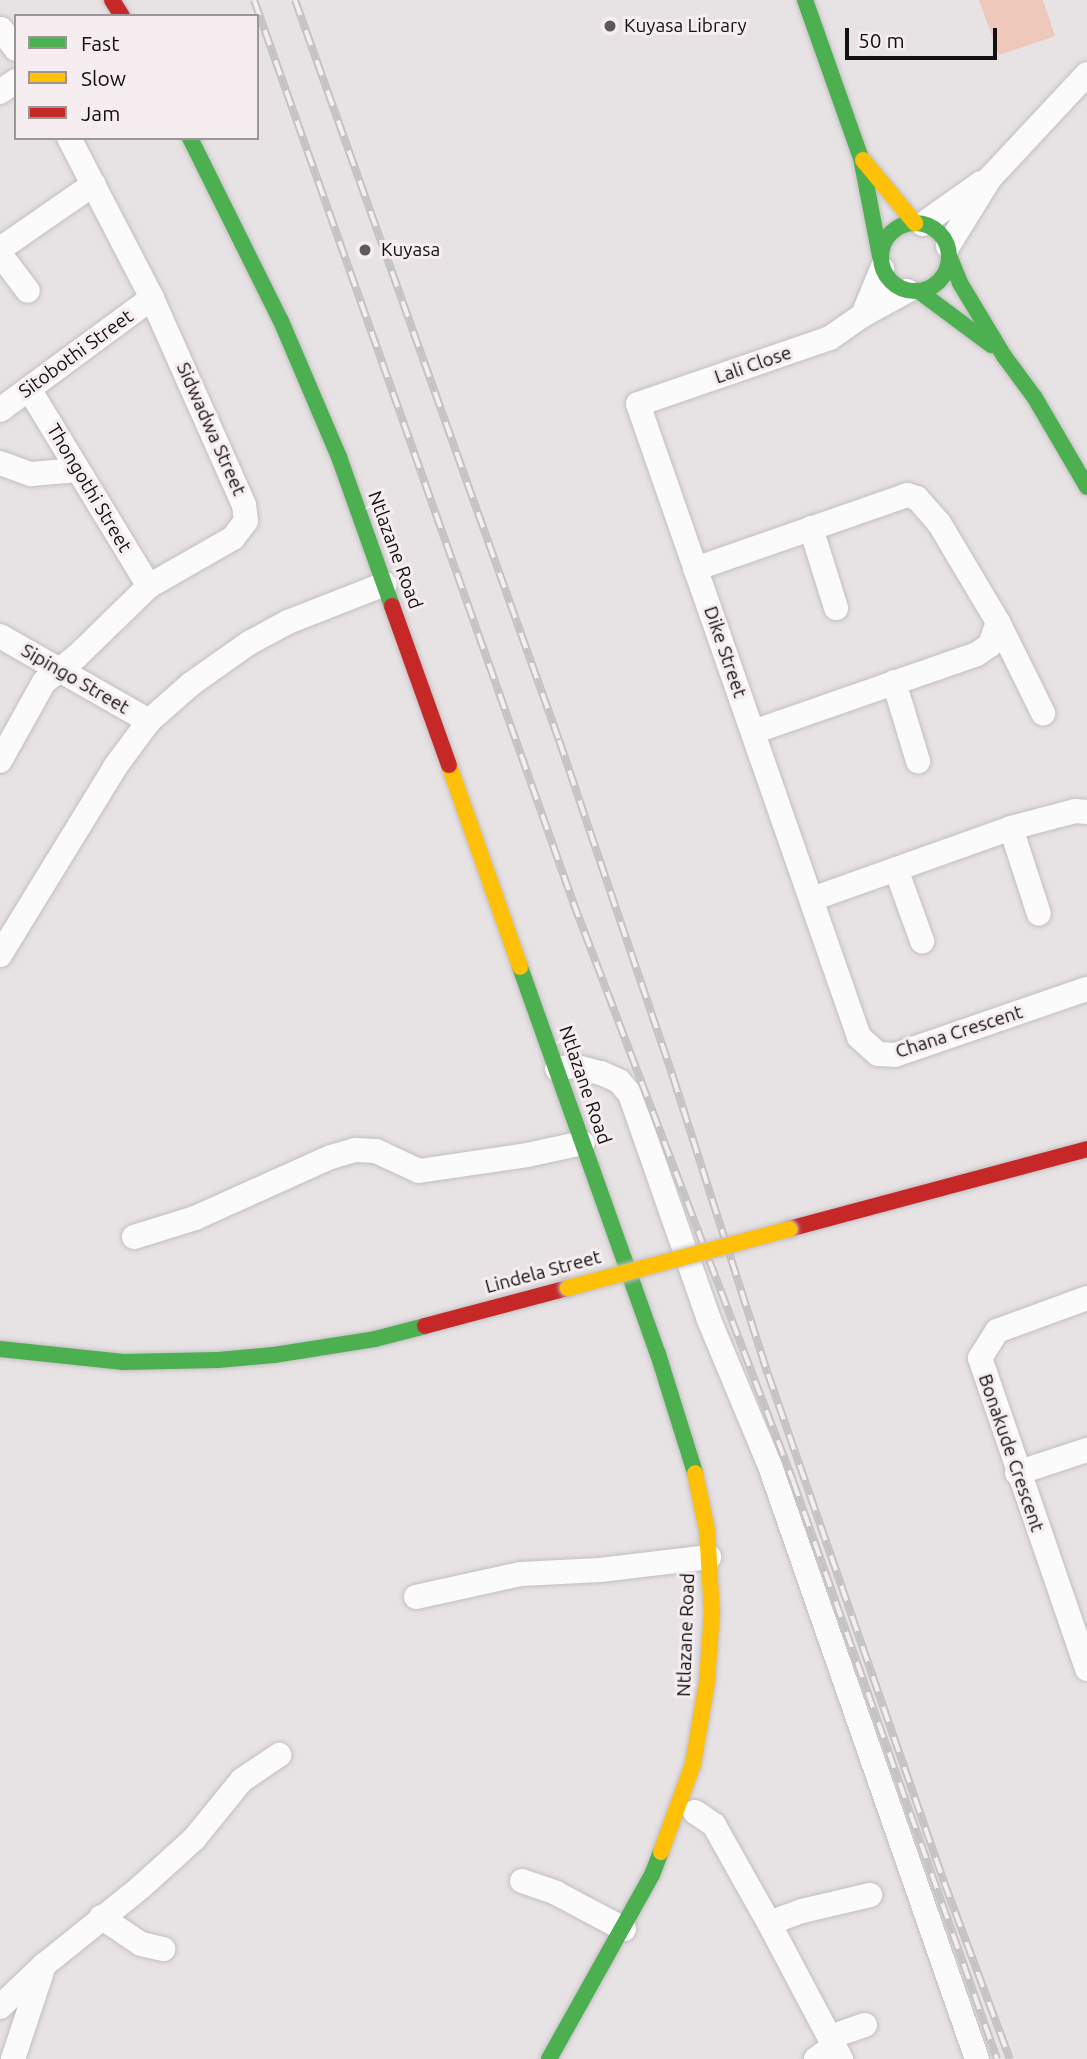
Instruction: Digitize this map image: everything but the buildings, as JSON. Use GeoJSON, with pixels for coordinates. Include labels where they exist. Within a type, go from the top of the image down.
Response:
{"type":"FeatureCollection","features":[{"type":"Feature","properties":{"kind":"street"},"geometry":{"type":"LineString","coordinates":[[805,0],[861,158],[881,263],[892,284],[913,292],[1004,356]]}},
{"type":"Feature","properties":{"kind":"street"},"geometry":{"type":"LineString","coordinates":[[1,29],[14,46]]}},
{"type":"Feature","properties":{"kind":"street"},"geometry":{"type":"LineString","coordinates":[[913,292],[941,281],[949,252],[990,178],[1087,74]]}},
{"type":"Feature","properties":{"kind":"street","name":"Sidwadwa Street"},"geometry":{"type":"LineString","coordinates":[[0,761],[44,682],[149,586],[233,538],[246,521],[244,505],[152,298],[70,140]]}},
{"type":"Feature","properties":{"kind":"street","name":"Ntlazane Road"},"geometry":{"type":"LineString","coordinates":[[191,140],[281,321],[313,394],[385,584],[688,1444],[701,1490],[712,1614],[708,1682],[693,1763],[668,1839],[624,1929],[549,2059]]}},
{"type":"Feature","properties":{"kind":"street"},"geometry":{"type":"LineString","coordinates":[[861,158],[919,223],[936,230],[949,252],[960,283],[1004,356],[1035,398],[1087,487]]}},
{"type":"Feature","properties":{"kind":"street"},"geometry":{"type":"LineString","coordinates":[[863,315],[891,232],[902,225],[919,223],[990,178]]}},
{"type":"Feature","properties":{"kind":"street"},"geometry":{"type":"LineString","coordinates":[[28,291],[0,251],[94,184]]}},
{"type":"Feature","properties":{"kind":"street","name":"Lali Close"},"geometry":{"type":"LineString","coordinates":[[638,404],[830,338],[863,315],[913,292]]}},
{"type":"Feature","properties":{"kind":"street","name":"Sitobothi Street"},"geometry":{"type":"LineString","coordinates":[[0,410],[152,298]]}},
{"type":"Feature","properties":{"kind":"street","name":"Thongothi Street"},"geometry":{"type":"LineString","coordinates":[[29,389],[149,586]]}},
{"type":"Feature","properties":{"kind":"street","name":"Dike Street"},"geometry":{"type":"LineString","coordinates":[[638,404],[812,899]]}},
{"type":"Feature","properties":{"kind":"street"},"geometry":{"type":"LineString","coordinates":[[0,463],[31,474],[78,470]]}},
{"type":"Feature","properties":{"kind":"street"},"geometry":{"type":"LineString","coordinates":[[695,569],[907,495],[917,498],[939,523],[998,622],[1043,713]]}},
{"type":"Feature","properties":{"kind":"street"},"geometry":{"type":"LineString","coordinates":[[811,528],[836,607]]}},
{"type":"Feature","properties":{"kind":"street"},"geometry":{"type":"LineString","coordinates":[[0,955],[115,767],[149,722],[191,684],[249,643],[288,622],[385,584]]}},
{"type":"Feature","properties":{"kind":"street"},"geometry":{"type":"LineString","coordinates":[[753,732],[977,654],[990,645],[998,622]]}},
{"type":"Feature","properties":{"kind":"street","name":"Sipingo Street"},"geometry":{"type":"LineString","coordinates":[[0,636],[149,722]]}},
{"type":"Feature","properties":{"kind":"street"},"geometry":{"type":"LineString","coordinates":[[894,682],[918,761]]}},
{"type":"Feature","properties":{"kind":"street"},"geometry":{"type":"LineString","coordinates":[[812,899],[1011,828],[1075,811],[1087,813]]}},
{"type":"Feature","properties":{"kind":"street"},"geometry":{"type":"LineString","coordinates":[[1011,828],[1039,914]]}},
{"type":"Feature","properties":{"kind":"street"},"geometry":{"type":"LineString","coordinates":[[896,869],[922,941]]}},
{"type":"Feature","properties":{"kind":"street","name":"Chana Crescent"},"geometry":{"type":"LineString","coordinates":[[812,899],[859,1037],[878,1054],[895,1055],[1087,989]]}},
{"type":"Feature","properties":{"kind":"street"},"geometry":{"type":"LineString","coordinates":[[557,1069],[574,1066],[601,1073],[620,1081],[630,1094],[709,1320],[770,1466],[977,2059]]}},
{"type":"Feature","properties":{"kind":"street"},"geometry":{"type":"LineString","coordinates":[[134,1237],[195,1219],[331,1157],[356,1150],[376,1151],[419,1171],[527,1155],[583,1143]]}},
{"type":"Feature","properties":{"kind":"street","name":"Lindela Street"},"geometry":{"type":"LineString","coordinates":[[0,1349],[123,1362],[218,1360],[274,1355],[375,1339],[1087,1149]]}},
{"type":"Feature","properties":{"kind":"street","name":"Bonakude Crescent"},"geometry":{"type":"LineString","coordinates":[[1087,1298],[997,1331],[982,1350],[983,1373],[1087,1667]]}},
{"type":"Feature","properties":{"kind":"street"},"geometry":{"type":"LineString","coordinates":[[1017,1473],[1087,1450]]}},
{"type":"Feature","properties":{"kind":"street"},"geometry":{"type":"LineString","coordinates":[[416,1597],[521,1574],[600,1570],[709,1557]]}},
{"type":"Feature","properties":{"kind":"street"},"geometry":{"type":"LineString","coordinates":[[0,2007],[44,1965],[141,1887],[194,1839],[242,1780],[279,1755]]}},
{"type":"Feature","properties":{"kind":"street"},"geometry":{"type":"LineString","coordinates":[[695,1812],[714,1825],[769,1923],[830,2050],[865,2025]]}},
{"type":"Feature","properties":{"kind":"street"},"geometry":{"type":"LineString","coordinates":[[522,1881],[556,1893],[624,1929]]}},
{"type":"Feature","properties":{"kind":"street"},"geometry":{"type":"LineString","coordinates":[[769,1923],[802,1911],[870,1895]]}},
{"type":"Feature","properties":{"kind":"street"},"geometry":{"type":"LineString","coordinates":[[101,1917],[141,1944],[163,1949]]}},
{"type":"Feature","properties":{"kind":"street"},"geometry":{"type":"LineString","coordinates":[[12,2059],[44,1965]]}},
{"type":"Feature","properties":{"kind":"shaded area"},"geometry":{"type":"Polygon","coordinates":[[[979,0],[1043,0],[1055,36],[999,55],[979,0]]]}},
{"type":"Feature","properties":{"kind":"railway"},"geometry":{"type":"LineString","coordinates":[[254,0],[259,14]]}},
{"type":"Feature","properties":{"kind":"railway"},"geometry":{"type":"LineString","coordinates":[[295,0],[559,740],[673,1077],[768,1374],[944,1882],[1010,2059]]}},
{"type":"Feature","properties":{"kind":"railway"},"geometry":{"type":"LineString","coordinates":[[259,14],[573,902],[793,1481],[997,2059]]}},
{"type":"Feature","properties":{"kind":"traffic: fast"},"geometry":{"type":"LineString","coordinates":[[805,0],[861,158],[880,256]]}},
{"type":"Feature","properties":{"kind":"traffic: fast"},"geometry":{"type":"LineString","coordinates":[[191,140],[281,321],[339,457],[392,606]]}},
{"type":"Feature","properties":{"kind":"traffic: fast"},"geometry":{"type":"LineString","coordinates":[[922,223],[943,238],[949,250],[949,257],[947,270],[939,281],[922,291],[908,291],[891,281],[883,270],[881,250],[891,233],[902,225],[922,223]]}},
{"type":"Feature","properties":{"kind":"traffic: fast"},"geometry":{"type":"LineString","coordinates":[[950,258],[960,283],[1004,356],[1035,398],[1087,487]]}},
{"type":"Feature","properties":{"kind":"traffic: fast"},"geometry":{"type":"LineString","coordinates":[[920,292],[991,345]]}},
{"type":"Feature","properties":{"kind":"traffic: fast"},"geometry":{"type":"LineString","coordinates":[[520,967],[658,1354],[695,1473]]}},
{"type":"Feature","properties":{"kind":"traffic: fast"},"geometry":{"type":"LineString","coordinates":[[0,1349],[123,1362],[218,1360],[274,1355],[375,1339],[425,1326]]}},
{"type":"Feature","properties":{"kind":"traffic: fast"},"geometry":{"type":"LineString","coordinates":[[549,2059],[652,1875],[661,1852]]}},
{"type":"Feature","properties":{"kind":"traffic: slow"},"geometry":{"type":"LineString","coordinates":[[863,160],[915,223]]}},
{"type":"Feature","properties":{"kind":"traffic: slow"},"geometry":{"type":"LineString","coordinates":[[449,765],[520,967]]}},
{"type":"Feature","properties":{"kind":"traffic: slow"},"geometry":{"type":"LineString","coordinates":[[568,1288],[789,1229]]}},
{"type":"Feature","properties":{"kind":"traffic: slow"},"geometry":{"type":"LineString","coordinates":[[661,1852],[693,1764],[707,1682],[712,1613],[707,1530],[695,1473]]}},
{"type":"Feature","properties":{"kind":"traffic: jam"},"geometry":{"type":"LineString","coordinates":[[112,0],[121,14]]}},
{"type":"Feature","properties":{"kind":"traffic: jam"},"geometry":{"type":"LineString","coordinates":[[392,606],[449,765]]}},
{"type":"Feature","properties":{"kind":"traffic: jam"},"geometry":{"type":"LineString","coordinates":[[789,1229],[1087,1149]]}},
{"type":"Feature","properties":{"kind":"traffic: jam"},"geometry":{"type":"LineString","coordinates":[[425,1326],[568,1288]]}},
{"type":"Feature","properties":{"kind":"place","name":"Kuyasa Library"},"geometry":{"type":"Point","coordinates":[610,26]}},
{"type":"Feature","properties":{"kind":"place","name":"Kuyasa"},"geometry":{"type":"Point","coordinates":[365,250]}}]}
